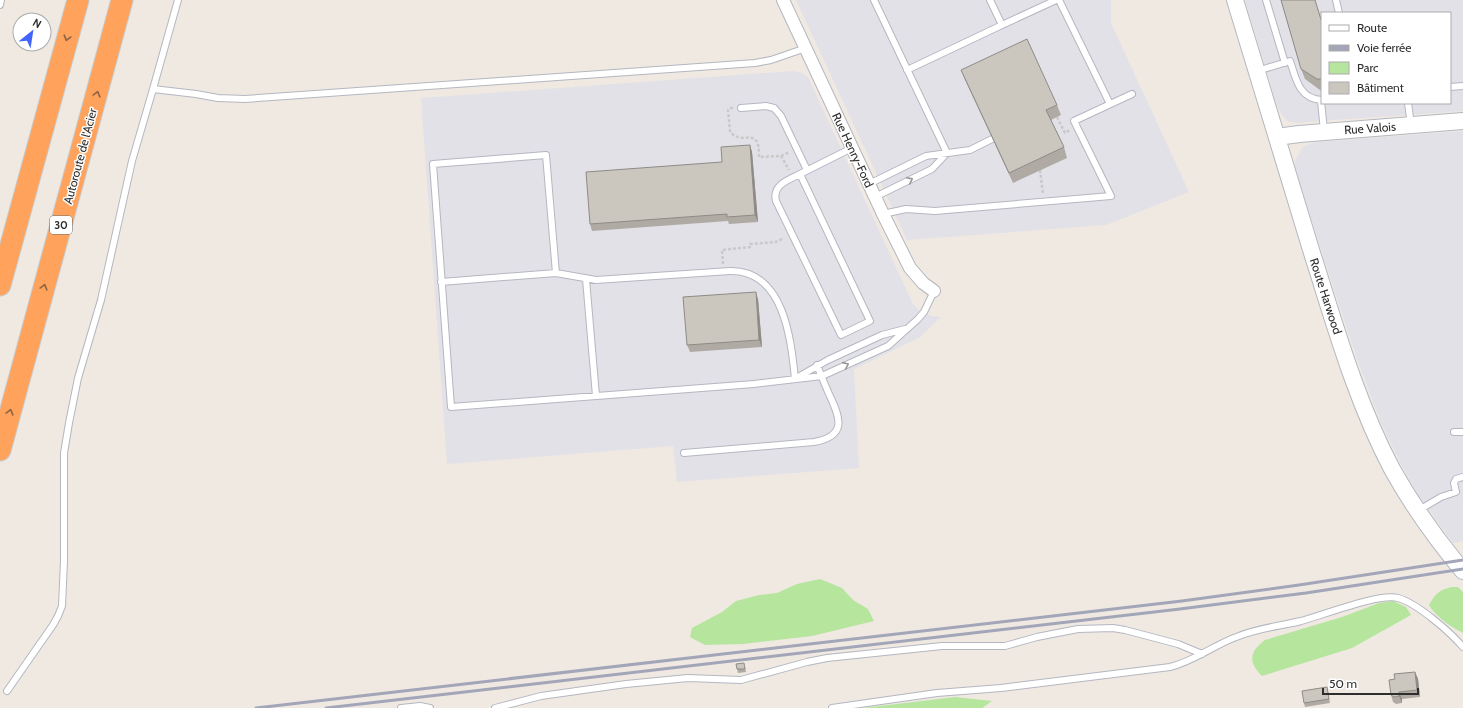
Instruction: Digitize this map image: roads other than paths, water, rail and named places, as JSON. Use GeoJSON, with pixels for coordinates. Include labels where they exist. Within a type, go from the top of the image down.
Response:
{"type":"FeatureCollection","features":[{"type":"Feature","properties":{"kind":"highway"},"geometry":{"type":"LineString","coordinates":[[0,285],[78,0]]}},
{"type":"Feature","properties":{"kind":"highway","name":"Autoroute de l'Acier"},"geometry":{"type":"LineString","coordinates":[[0,450],[122,0]]}},
{"type":"Feature","properties":{"kind":"highway"},"geometry":{"type":"LineString","coordinates":[[0,245],[35,156]]}},
{"type":"Feature","properties":{"kind":"main road","name":"Route Harwood"},"geometry":{"type":"LineString","coordinates":[[1236,0],[1256,71],[1329,308],[1358,391],[1384,452],[1418,511],[1463,570]]}},
{"type":"Feature","properties":{"kind":"main road","name":"Rue Valois"},"geometry":{"type":"LineString","coordinates":[[1277,137],[1463,121]]}},
{"type":"Feature","properties":{"kind":"street","name":"Rue Henry-Ford"},"geometry":{"type":"LineString","coordinates":[[783,0],[883,214],[910,268],[923,283],[934,291]]}},
{"type":"Feature","properties":{"kind":"lane"},"geometry":{"type":"LineString","coordinates":[[0,5],[1,0]]}},
{"type":"Feature","properties":{"kind":"lane"},"geometry":{"type":"LineString","coordinates":[[7,691],[53,625],[62,606],[64,562],[64,453],[69,423],[78,378],[101,300],[132,161],[178,0]]}},
{"type":"Feature","properties":{"kind":"lane"},"geometry":{"type":"LineString","coordinates":[[874,0],[947,153]]}},
{"type":"Feature","properties":{"kind":"lane"},"geometry":{"type":"LineString","coordinates":[[990,0],[1002,25]]}},
{"type":"Feature","properties":{"kind":"lane"},"geometry":{"type":"LineString","coordinates":[[907,70],[1056,0]]}},
{"type":"Feature","properties":{"kind":"lane"},"geometry":{"type":"LineString","coordinates":[[1059,0],[1110,104]]}},
{"type":"Feature","properties":{"kind":"lane"},"geometry":{"type":"LineString","coordinates":[[1266,0],[1285,63]]}},
{"type":"Feature","properties":{"kind":"lane"},"geometry":{"type":"LineString","coordinates":[[1336,0],[1339,12]]}},
{"type":"Feature","properties":{"kind":"lane"},"geometry":{"type":"LineString","coordinates":[[153,89],[218,98],[245,99],[755,63],[771,60],[806,48]]}},
{"type":"Feature","properties":{"kind":"lane"},"geometry":{"type":"LineString","coordinates":[[1256,71],[1290,61],[1298,87],[1303,93],[1315,100],[1321,100]]}},
{"type":"Feature","properties":{"kind":"lane"},"geometry":{"type":"LineString","coordinates":[[1451,87],[1463,86]]}},
{"type":"Feature","properties":{"kind":"lane"},"geometry":{"type":"LineString","coordinates":[[883,214],[906,208],[935,210],[1111,196],[1074,121],[1132,94]]}},
{"type":"Feature","properties":{"kind":"lane"},"geometry":{"type":"LineString","coordinates":[[1321,104],[1324,132]]}},
{"type":"Feature","properties":{"kind":"lane"},"geometry":{"type":"LineString","coordinates":[[1408,104],[1411,125]]}},
{"type":"Feature","properties":{"kind":"lane"},"geometry":{"type":"LineString","coordinates":[[738,108],[766,106],[774,108],[781,116],[807,170]]}},
{"type":"Feature","properties":{"kind":"lane"},"geometry":{"type":"LineString","coordinates":[[869,184],[926,156],[970,150],[992,139]]}},
{"type":"Feature","properties":{"kind":"lane"},"geometry":{"type":"LineString","coordinates":[[800,174],[870,321],[841,335],[776,201],[775,192],[778,187],[787,180],[852,148]]}},
{"type":"Feature","properties":{"kind":"lane"},"geometry":{"type":"LineString","coordinates":[[875,197],[932,169],[947,153]]}},
{"type":"Feature","properties":{"kind":"lane"},"geometry":{"type":"LineString","coordinates":[[556,274],[546,155],[433,164],[451,406],[754,384],[822,376],[888,346],[924,312],[934,291]]}},
{"type":"Feature","properties":{"kind":"lane"},"geometry":{"type":"LineString","coordinates":[[441,282],[556,274],[596,280],[736,270],[751,274],[758,278],[772,294],[782,312],[790,336],[795,379]]}},
{"type":"Feature","properties":{"kind":"lane"},"geometry":{"type":"LineString","coordinates":[[586,278],[596,396]]}},
{"type":"Feature","properties":{"kind":"lane"},"geometry":{"type":"LineString","coordinates":[[795,379],[817,365],[882,335],[907,328]]}},
{"type":"Feature","properties":{"kind":"lane"},"geometry":{"type":"LineString","coordinates":[[684,453],[814,442],[828,438],[836,431],[839,420],[838,414],[817,365]]}},
{"type":"Feature","properties":{"kind":"lane"},"geometry":{"type":"LineString","coordinates":[[1454,432],[1463,432]]}},
{"type":"Feature","properties":{"kind":"lane"},"geometry":{"type":"LineString","coordinates":[[1418,511],[1441,497],[1456,492],[1454,483],[1456,479],[1463,477]]}},
{"type":"Feature","properties":{"kind":"lane"},"geometry":{"type":"LineString","coordinates":[[832,708],[938,693],[1001,688],[1170,667],[1190,660],[1238,636],[1258,630],[1299,622],[1379,598],[1390,597],[1403,599],[1420,610],[1463,647]]}},
{"type":"Feature","properties":{"kind":"lane"},"geometry":{"type":"LineString","coordinates":[[495,708],[541,696],[626,684],[688,678],[741,680],[827,658],[953,645],[994,647],[1005,646],[1037,637],[1078,629],[1113,628],[1125,630],[1178,644],[1202,654]]}},
{"type":"Feature","properties":{"kind":"lane"},"geometry":{"type":"LineString","coordinates":[[401,708],[420,706],[430,708]]}},
{"type":"Feature","properties":{"kind":"railway"},"geometry":{"type":"LineString","coordinates":[[256,708],[1182,601],[1463,560]]}},
{"type":"Feature","properties":{"kind":"railway"},"geometry":{"type":"LineString","coordinates":[[326,708],[1180,609],[1306,593],[1463,569]]}}]}
